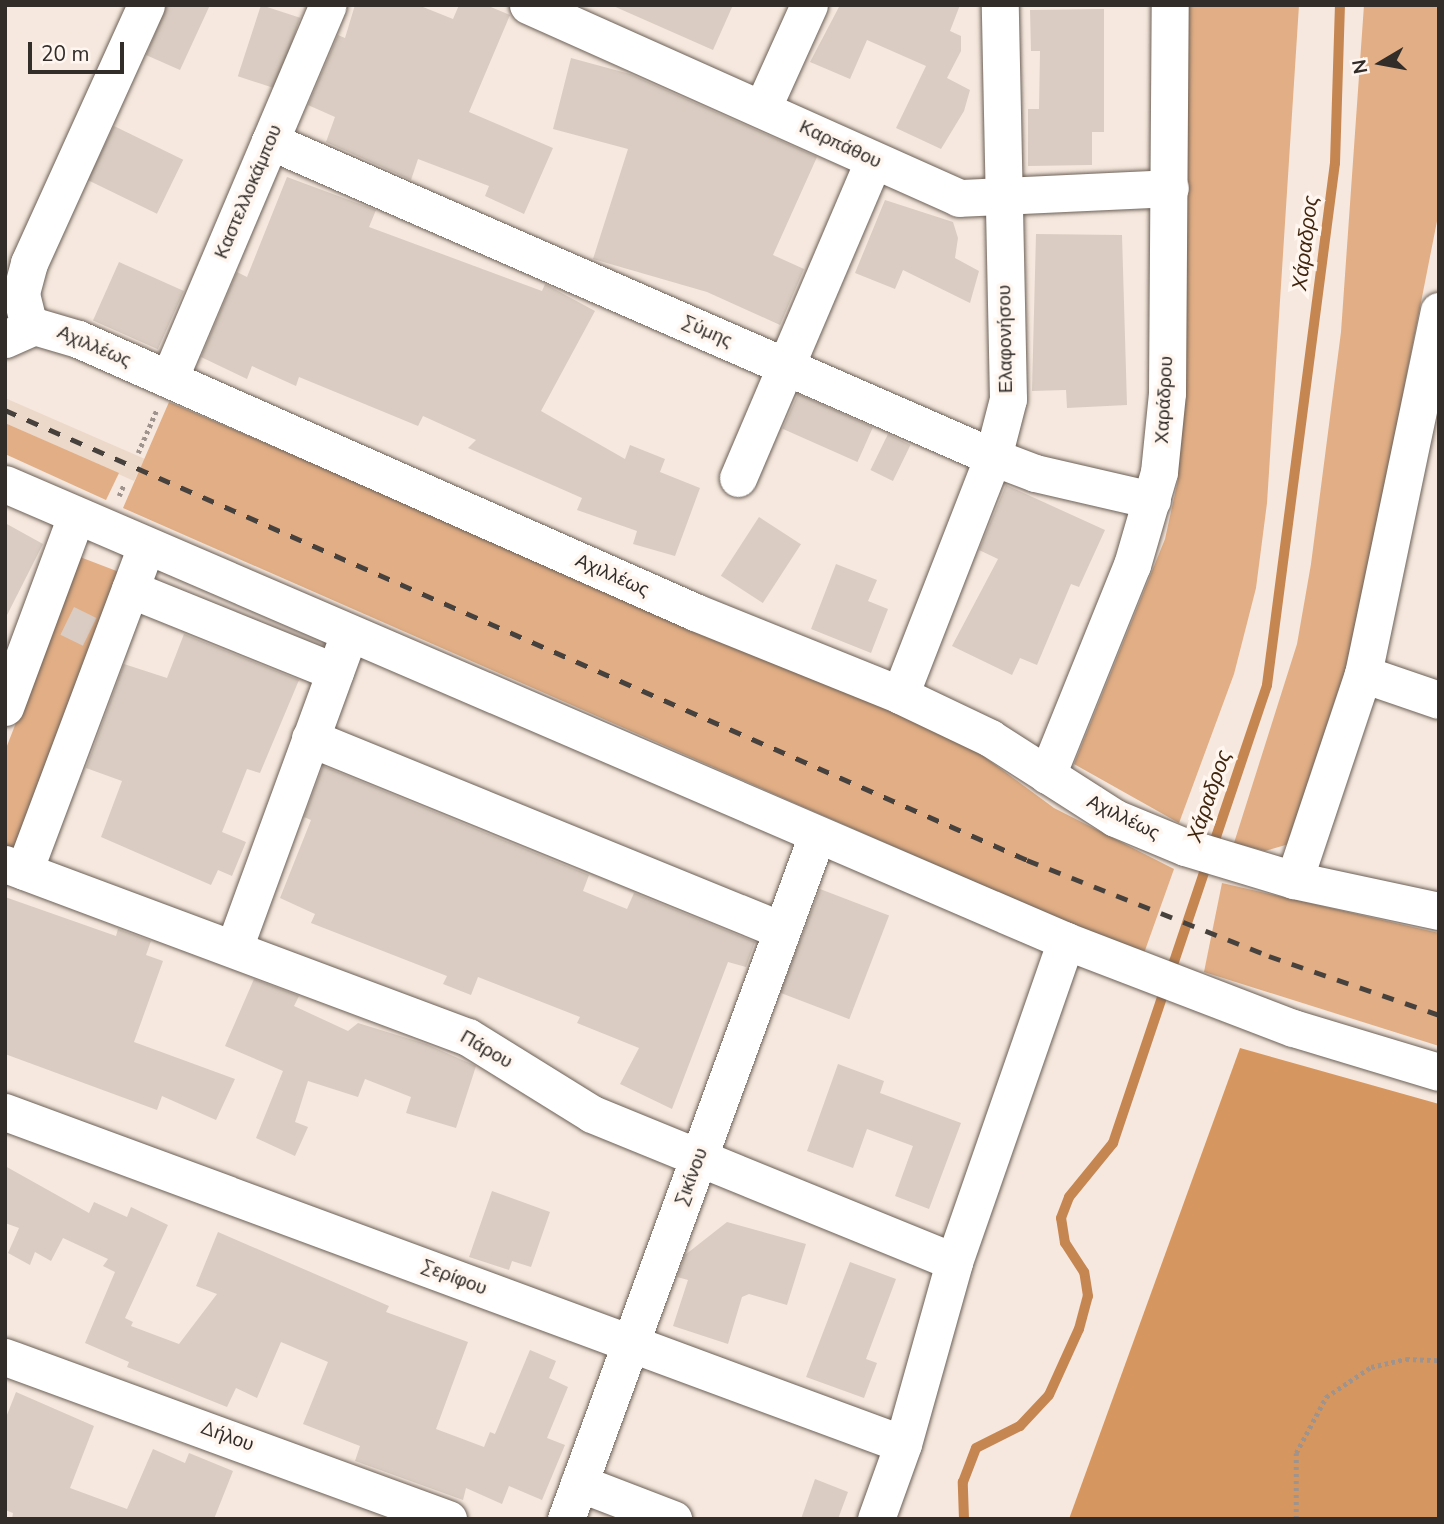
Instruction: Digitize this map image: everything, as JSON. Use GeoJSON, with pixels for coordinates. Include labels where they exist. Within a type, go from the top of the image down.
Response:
{"type":"FeatureCollection","features":[{"type":"Feature","properties":{"kind":"street"},"geometry":{"type":"LineString","coordinates":[[17,332],[21,293],[29,263],[146,5]]}},
{"type":"Feature","properties":{"kind":"street"},"geometry":{"type":"LineString","coordinates":[[762,109],[809,5]]}},
{"type":"Feature","properties":{"kind":"street","name":"Ελαφονήσου"},"geometry":{"type":"LineString","coordinates":[[900,695],[993,457],[1008,399],[1000,5]]}},
{"type":"Feature","properties":{"kind":"street","name":"Χαράδρου"},"geometry":{"type":"LineString","coordinates":[[1047,775],[1132,565],[1152,500],[1167,393],[1170,5]]}},
{"type":"Feature","properties":{"kind":"street","name":"Καστελλοκάμπου"},"geometry":{"type":"LineString","coordinates":[[169,379],[270,141],[319,8]]}},
{"type":"Feature","properties":{"kind":"street","name":"Καρπάθου"},"geometry":{"type":"LineString","coordinates":[[541,8],[958,198],[1170,188]]}},
{"type":"Feature","properties":{"kind":"street","name":"Σύμης"},"geometry":{"type":"LineString","coordinates":[[270,141],[993,457],[1035,474],[1152,500]]}},
{"type":"Feature","properties":{"kind":"street"},"geometry":{"type":"LineString","coordinates":[[738,478],[873,161]]}},
{"type":"Feature","properties":{"kind":"street"},"geometry":{"type":"LineString","coordinates":[[1439,311],[1426,453],[1363,674],[1294,880],[1439,911]]}},
{"type":"Feature","properties":{"kind":"street","name":"Αχιλλέως"},"geometry":{"type":"LineString","coordinates":[[17,332],[57,331],[169,379],[695,612],[900,695],[990,738],[1115,818],[1185,847],[1294,880]]}},
{"type":"Feature","properties":{"kind":"street"},"geometry":{"type":"LineString","coordinates":[[5,484],[145,547],[1066,941],[1182,987],[1439,1072]]}},
{"type":"Feature","properties":{"kind":"street"},"geometry":{"type":"LineString","coordinates":[[5,707],[76,516]]}},
{"type":"Feature","properties":{"kind":"street"},"geometry":{"type":"LineString","coordinates":[[15,868],[145,547]]}},
{"type":"Feature","properties":{"kind":"street"},"geometry":{"type":"LineString","coordinates":[[130,589],[335,672]]}},
{"type":"Feature","properties":{"kind":"street"},"geometry":{"type":"LineString","coordinates":[[234,948],[349,633]]}},
{"type":"Feature","properties":{"kind":"street"},"geometry":{"type":"LineString","coordinates":[[1363,674],[1439,700]]}},
{"type":"Feature","properties":{"kind":"street"},"geometry":{"type":"LineString","coordinates":[[310,738],[781,930]]}},
{"type":"Feature","properties":{"kind":"street","name":"Σικίνου"},"geometry":{"type":"LineString","coordinates":[[566,1519],[817,835]]}},
{"type":"Feature","properties":{"kind":"street","name":"Πάρου"},"geometry":{"type":"LineString","coordinates":[[15,868],[468,1037],[569,1103],[699,1159],[954,1262]]}},
{"type":"Feature","properties":{"kind":"street"},"geometry":{"type":"LineString","coordinates":[[876,1519],[903,1444],[954,1262],[1066,941]]}},
{"type":"Feature","properties":{"kind":"street","name":"Σερίφου"},"geometry":{"type":"LineString","coordinates":[[5,1112],[903,1444]]}},
{"type":"Feature","properties":{"kind":"street","name":"Δήλου"},"geometry":{"type":"LineString","coordinates":[[5,1357],[448,1519]]}},
{"type":"Feature","properties":{"kind":"street"},"geometry":{"type":"LineString","coordinates":[[579,1483],[673,1519]]}},
{"type":"Feature","properties":{"kind":"path"},"geometry":{"type":"LineString","coordinates":[[138,453],[169,379]]}},
{"type":"Feature","properties":{"kind":"path"},"geometry":{"type":"LineString","coordinates":[[1296,1519],[1296,1453],[1326,1396],[1371,1367],[1406,1359],[1439,1360]]}},
{"type":"Feature","properties":{"kind":"shaded area"},"geometry":{"type":"Polygon","coordinates":[[[1187,5],[1299,5],[1267,503],[1256,588],[1234,674],[1179,823],[1074,764],[1165,539],[1178,480],[1187,5]]]}},
{"type":"Feature","properties":{"kind":"shaded area"},"geometry":{"type":"Polygon","coordinates":[[[1364,5],[1439,5],[1439,211],[1351,657],[1289,844],[1265,851],[1234,843],[1297,644],[1311,564],[1341,332],[1364,5]]]}},
{"type":"Feature","properties":{"kind":"shaded area"},"geometry":{"type":"Polygon","coordinates":[[[5,398],[145,459],[134,481],[5,423],[5,398]]]}},
{"type":"Feature","properties":{"kind":"shaded area"},"geometry":{"type":"Polygon","coordinates":[[[169,402],[881,705],[975,750],[1054,808],[1174,869],[1143,956],[123,508],[169,402]]]}},
{"type":"Feature","properties":{"kind":"shaded area"},"geometry":{"type":"Polygon","coordinates":[[[5,423],[119,473],[106,500],[5,454],[5,423]]]}},
{"type":"Feature","properties":{"kind":"shaded area"},"geometry":{"type":"Polygon","coordinates":[[[80,557],[127,575],[21,854],[5,849],[5,751],[80,557]]]}},
{"type":"Feature","properties":{"kind":"shaded area"},"geometry":{"type":"Polygon","coordinates":[[[1222,883],[1439,933],[1439,1046],[1204,972],[1222,883]]]}},
{"type":"Feature","properties":{"kind":"shaded area"},"geometry":{"type":"Polygon","coordinates":[[[1240,1048],[1439,1104],[1439,1519],[1069,1519],[1240,1048]]]}},
{"type":"Feature","properties":{"kind":"building"},"geometry":{"type":"Polygon","coordinates":[[[167,5],[210,5],[180,70],[146,55],[167,5]]]}},
{"type":"Feature","properties":{"kind":"building"},"geometry":{"type":"Polygon","coordinates":[[[261,5],[300,18],[277,89],[238,76],[261,5]]]}},
{"type":"Feature","properties":{"kind":"building"},"geometry":{"type":"Polygon","coordinates":[[[355,5],[418,5],[453,19],[459,5],[486,5],[510,15],[469,112],[553,148],[524,214],[485,196],[489,186],[418,159],[411,180],[326,142],[335,117],[308,105],[338,35],[345,38],[355,5]]]}},
{"type":"Feature","properties":{"kind":"building"},"geometry":{"type":"Polygon","coordinates":[[[611,5],[733,5],[713,50],[611,5]]]}},
{"type":"Feature","properties":{"kind":"building"},"geometry":{"type":"Polygon","coordinates":[[[840,5],[960,5],[950,31],[961,36],[961,51],[947,78],[970,90],[964,111],[941,149],[896,128],[926,66],[867,40],[850,79],[810,62],[840,5]]]}},
{"type":"Feature","properties":{"kind":"building"},"geometry":{"type":"Polygon","coordinates":[[[1104,9],[1104,132],[1092,132],[1092,165],[1028,166],[1028,109],[1039,109],[1040,51],[1031,51],[1030,10],[1104,9]]]}},
{"type":"Feature","properties":{"kind":"building"},"geometry":{"type":"Polygon","coordinates":[[[571,58],[630,74],[817,157],[773,255],[804,269],[780,325],[707,292],[593,259],[628,149],[553,129],[571,58]]]}},
{"type":"Feature","properties":{"kind":"building"},"geometry":{"type":"Polygon","coordinates":[[[114,126],[183,160],[157,214],[88,180],[114,126]]]}},
{"type":"Feature","properties":{"kind":"building"},"geometry":{"type":"Polygon","coordinates":[[[287,177],[376,210],[369,227],[542,291],[545,284],[595,311],[541,411],[625,459],[630,445],[665,459],[660,472],[700,488],[675,556],[633,544],[637,531],[577,510],[582,498],[468,448],[476,440],[423,416],[418,426],[299,377],[296,386],[252,366],[247,379],[201,357],[237,272],[247,277],[287,177]]]}},
{"type":"Feature","properties":{"kind":"building"},"geometry":{"type":"Polygon","coordinates":[[[885,200],[953,222],[958,238],[955,258],[979,271],[970,303],[903,270],[895,289],[855,273],[885,200]]]}},
{"type":"Feature","properties":{"kind":"building"},"geometry":{"type":"Polygon","coordinates":[[[1036,234],[1122,235],[1127,405],[1067,408],[1066,390],[1032,391],[1036,234]]]}},
{"type":"Feature","properties":{"kind":"building"},"geometry":{"type":"Polygon","coordinates":[[[119,262],[184,291],[158,349],[93,320],[119,262]]]}},
{"type":"Feature","properties":{"kind":"building"},"geometry":{"type":"Polygon","coordinates":[[[798,394],[873,427],[857,462],[783,429],[798,394]]]}},
{"type":"Feature","properties":{"kind":"building"},"geometry":{"type":"Polygon","coordinates":[[[888,434],[910,445],[893,481],[870,470],[888,434]]]}},
{"type":"Feature","properties":{"kind":"building"},"geometry":{"type":"Polygon","coordinates":[[[1006,485],[1105,530],[1079,587],[1071,584],[1037,665],[1020,658],[1012,675],[952,646],[998,559],[979,550],[1006,485]]]}},
{"type":"Feature","properties":{"kind":"building"},"geometry":{"type":"Polygon","coordinates":[[[759,517],[801,544],[763,603],[721,576],[759,517]]]}},
{"type":"Feature","properties":{"kind":"building"},"geometry":{"type":"Polygon","coordinates":[[[5,523],[43,544],[5,619],[5,523]]]}},
{"type":"Feature","properties":{"kind":"building"},"geometry":{"type":"Polygon","coordinates":[[[836,564],[877,580],[868,601],[888,609],[871,653],[811,629],[836,564]]]}},
{"type":"Feature","properties":{"kind":"building"},"geometry":{"type":"Polygon","coordinates":[[[74,607],[96,618],[83,646],[60,635],[74,607]]]}},
{"type":"Feature","properties":{"kind":"building"},"geometry":{"type":"Polygon","coordinates":[[[184,634],[299,680],[260,773],[247,769],[222,832],[246,842],[232,876],[218,870],[211,885],[101,837],[122,781],[86,768],[124,664],[167,678],[184,634]]]}},
{"type":"Feature","properties":{"kind":"building"},"geometry":{"type":"Polygon","coordinates":[[[323,766],[589,875],[583,891],[627,909],[634,893],[755,942],[746,967],[728,962],[672,1109],[620,1084],[639,1048],[577,1023],[580,1017],[478,977],[471,995],[443,984],[447,976],[311,923],[315,914],[280,898],[311,820],[304,817],[323,766]]]}},
{"type":"Feature","properties":{"kind":"building"},"geometry":{"type":"Polygon","coordinates":[[[820,889],[889,916],[849,1019],[780,993],[820,889]]]}},
{"type":"Feature","properties":{"kind":"building"},"geometry":{"type":"Polygon","coordinates":[[[5,897],[116,936],[118,929],[151,941],[146,955],[163,961],[134,1042],[235,1079],[216,1120],[162,1096],[157,1110],[5,1054],[5,897]]]}},
{"type":"Feature","properties":{"kind":"building"},"geometry":{"type":"Polygon","coordinates":[[[254,979],[299,996],[294,1006],[348,1031],[358,1023],[426,1044],[476,1066],[456,1128],[406,1113],[411,1097],[365,1079],[358,1097],[308,1081],[295,1122],[308,1127],[295,1156],[256,1138],[283,1071],[225,1046],[254,979]]]}},
{"type":"Feature","properties":{"kind":"building"},"geometry":{"type":"Polygon","coordinates":[[[838,1064],[884,1081],[880,1093],[961,1123],[929,1209],[895,1196],[913,1146],[867,1129],[853,1168],[807,1151],[838,1064]]]}},
{"type":"Feature","properties":{"kind":"building"},"geometry":{"type":"Polygon","coordinates":[[[5,1166],[89,1213],[94,1202],[127,1217],[131,1207],[168,1225],[125,1318],[133,1322],[131,1326],[179,1344],[217,1294],[196,1286],[218,1232],[389,1306],[386,1312],[468,1342],[436,1429],[484,1447],[490,1432],[495,1434],[530,1350],[556,1361],[549,1378],[568,1387],[547,1438],[565,1445],[542,1500],[509,1486],[502,1504],[466,1488],[463,1500],[355,1461],[360,1446],[303,1424],[328,1362],[281,1342],[257,1398],[236,1388],[227,1407],[127,1367],[129,1362],[85,1343],[115,1272],[103,1266],[108,1259],[63,1238],[51,1261],[35,1252],[30,1265],[8,1253],[19,1228],[5,1223],[5,1166]]]}},
{"type":"Feature","properties":{"kind":"building"},"geometry":{"type":"Polygon","coordinates":[[[492,1191],[550,1212],[531,1267],[512,1261],[509,1270],[469,1257],[492,1191]]]}},
{"type":"Feature","properties":{"kind":"building"},"geometry":{"type":"Polygon","coordinates":[[[727,1222],[806,1244],[787,1305],[749,1294],[742,1297],[728,1344],[673,1326],[688,1280],[677,1277],[685,1255],[727,1222]]]}},
{"type":"Feature","properties":{"kind":"building"},"geometry":{"type":"Polygon","coordinates":[[[850,1262],[896,1279],[866,1359],[877,1363],[864,1398],[806,1377],[850,1262]]]}},
{"type":"Feature","properties":{"kind":"building"},"geometry":{"type":"Polygon","coordinates":[[[16,1392],[94,1426],[70,1488],[127,1509],[153,1449],[185,1463],[189,1453],[233,1471],[214,1519],[12,1519],[13,1513],[5,1510],[5,1420],[16,1392]]]}},
{"type":"Feature","properties":{"kind":"building"},"geometry":{"type":"Polygon","coordinates":[[[815,1479],[848,1492],[838,1519],[801,1519],[815,1479]]]}},
{"type":"Feature","properties":{"kind":"waterway","name":"Χάραδρος"},"geometry":{"type":"LineString","coordinates":[[964,1519],[963,1482],[976,1448],[1020,1426],[1049,1395],[1079,1329],[1088,1296],[1084,1272],[1065,1243],[1061,1218],[1069,1197],[1113,1143],[1267,685],[1335,163],[1340,5]]}},
{"type":"Feature","properties":{"kind":"railway"},"geometry":{"type":"LineString","coordinates":[[5,410],[1027,860],[1269,956],[1439,1015]]}}]}
